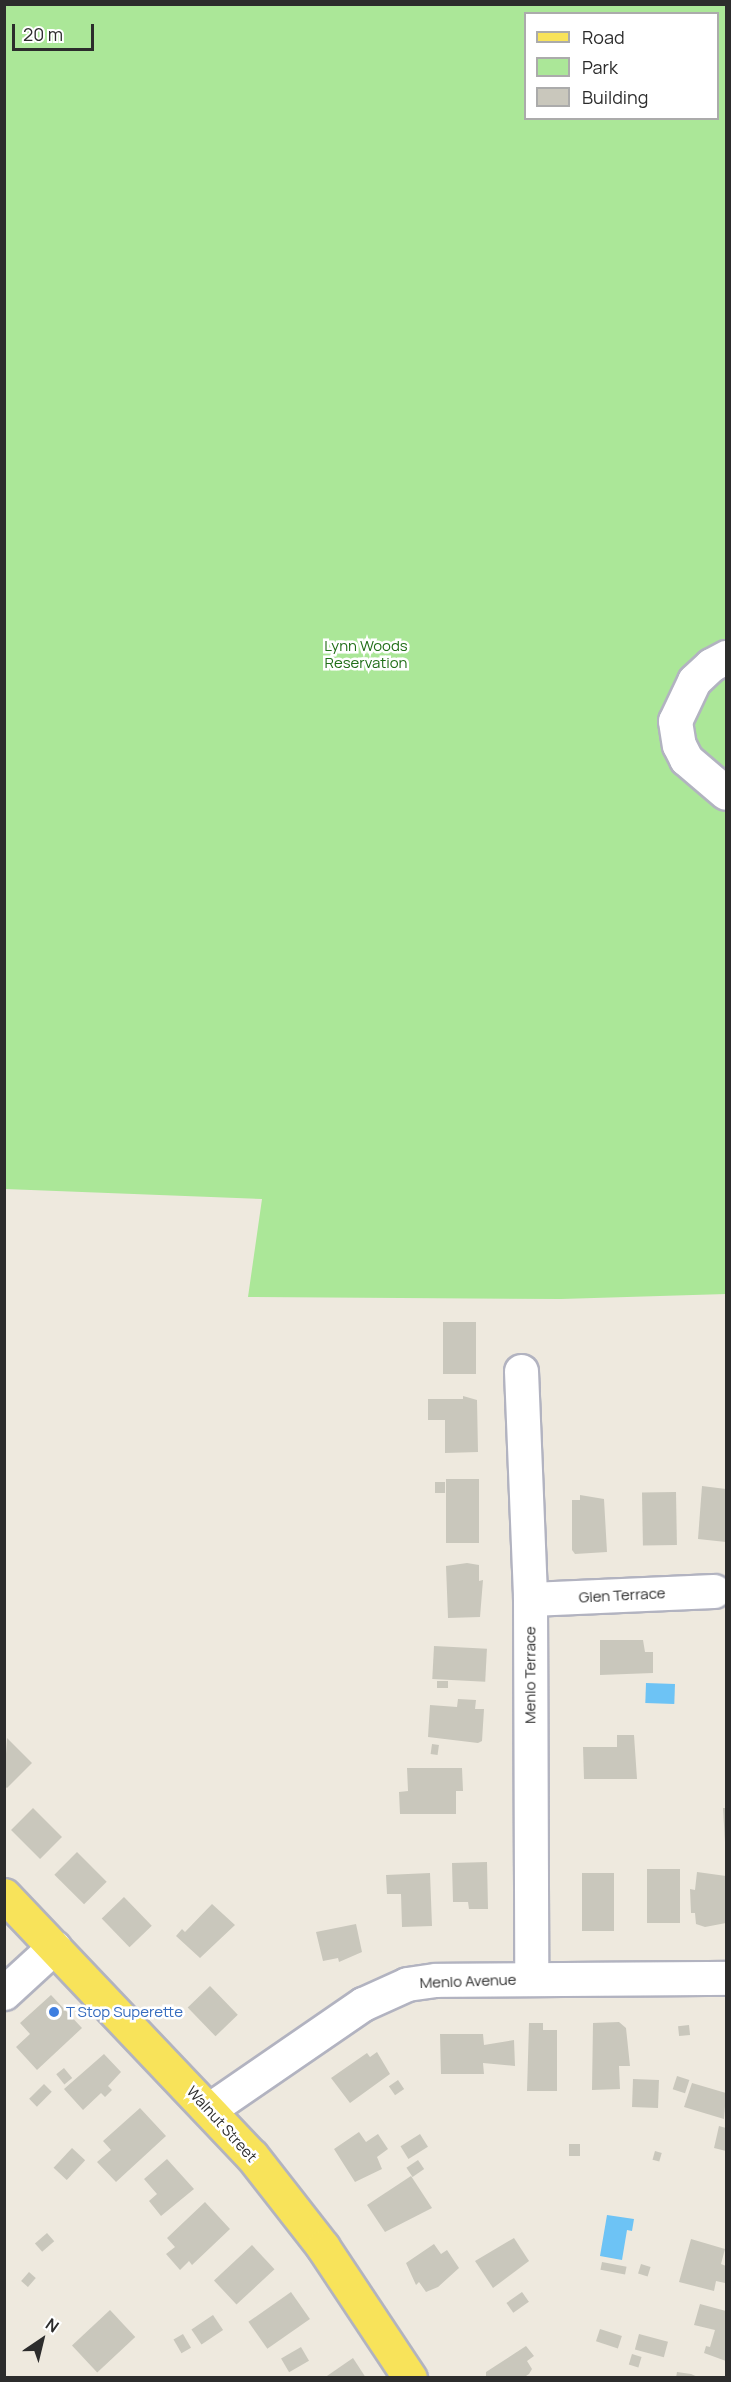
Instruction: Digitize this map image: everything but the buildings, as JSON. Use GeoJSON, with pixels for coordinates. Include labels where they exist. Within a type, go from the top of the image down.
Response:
{"type":"FeatureCollection","features":[{"type":"Feature","properties":{"kind":"main road","name":"Walnut Street"},"geometry":{"type":"LineString","coordinates":[[4,1895],[210,2109],[323,2247],[410,2378]]}},
{"type":"Feature","properties":{"kind":"street"},"geometry":{"type":"LineString","coordinates":[[726,657],[711,665],[694,681],[675,721],[686,759],[726,793]]}},
{"type":"Feature","properties":{"kind":"street","name":"Menlo Terrace"},"geometry":{"type":"LineString","coordinates":[[521,1371],[530,1599],[531,1979]]}},
{"type":"Feature","properties":{"kind":"street","name":"Glen Terrace"},"geometry":{"type":"LineString","coordinates":[[530,1599],[714,1591]]}},
{"type":"Feature","properties":{"kind":"street"},"geometry":{"type":"LineString","coordinates":[[4,1993],[54,1947]]}},
{"type":"Feature","properties":{"kind":"street","name":"Menlo Avenue"},"geometry":{"type":"LineString","coordinates":[[210,2109],[363,2004],[393,1989],[436,1980],[726,1978]]}},
{"type":"Feature","properties":{"kind":"green space","name":"Lynn Woods Reservation"},"geometry":{"type":"Polygon","coordinates":[[[5,5],[726,5],[726,1294],[561,1299],[248,1297],[262,1199],[5,1189],[5,5]]]}},
{"type":"Feature","properties":{"kind":"water"},"geometry":{"type":"Polygon","coordinates":[[[646,1683],[675,1684],[674,1704],[645,1703],[646,1683]]]}},
{"type":"Feature","properties":{"kind":"water"},"geometry":{"type":"Polygon","coordinates":[[[607,2215],[634,2219],[632,2231],[627,2230],[622,2260],[600,2256],[607,2215]]]}},
{"type":"Feature","properties":{"kind":"place","name":"T Stop Superette"},"geometry":{"type":"Point","coordinates":[54,2012]}}]}
